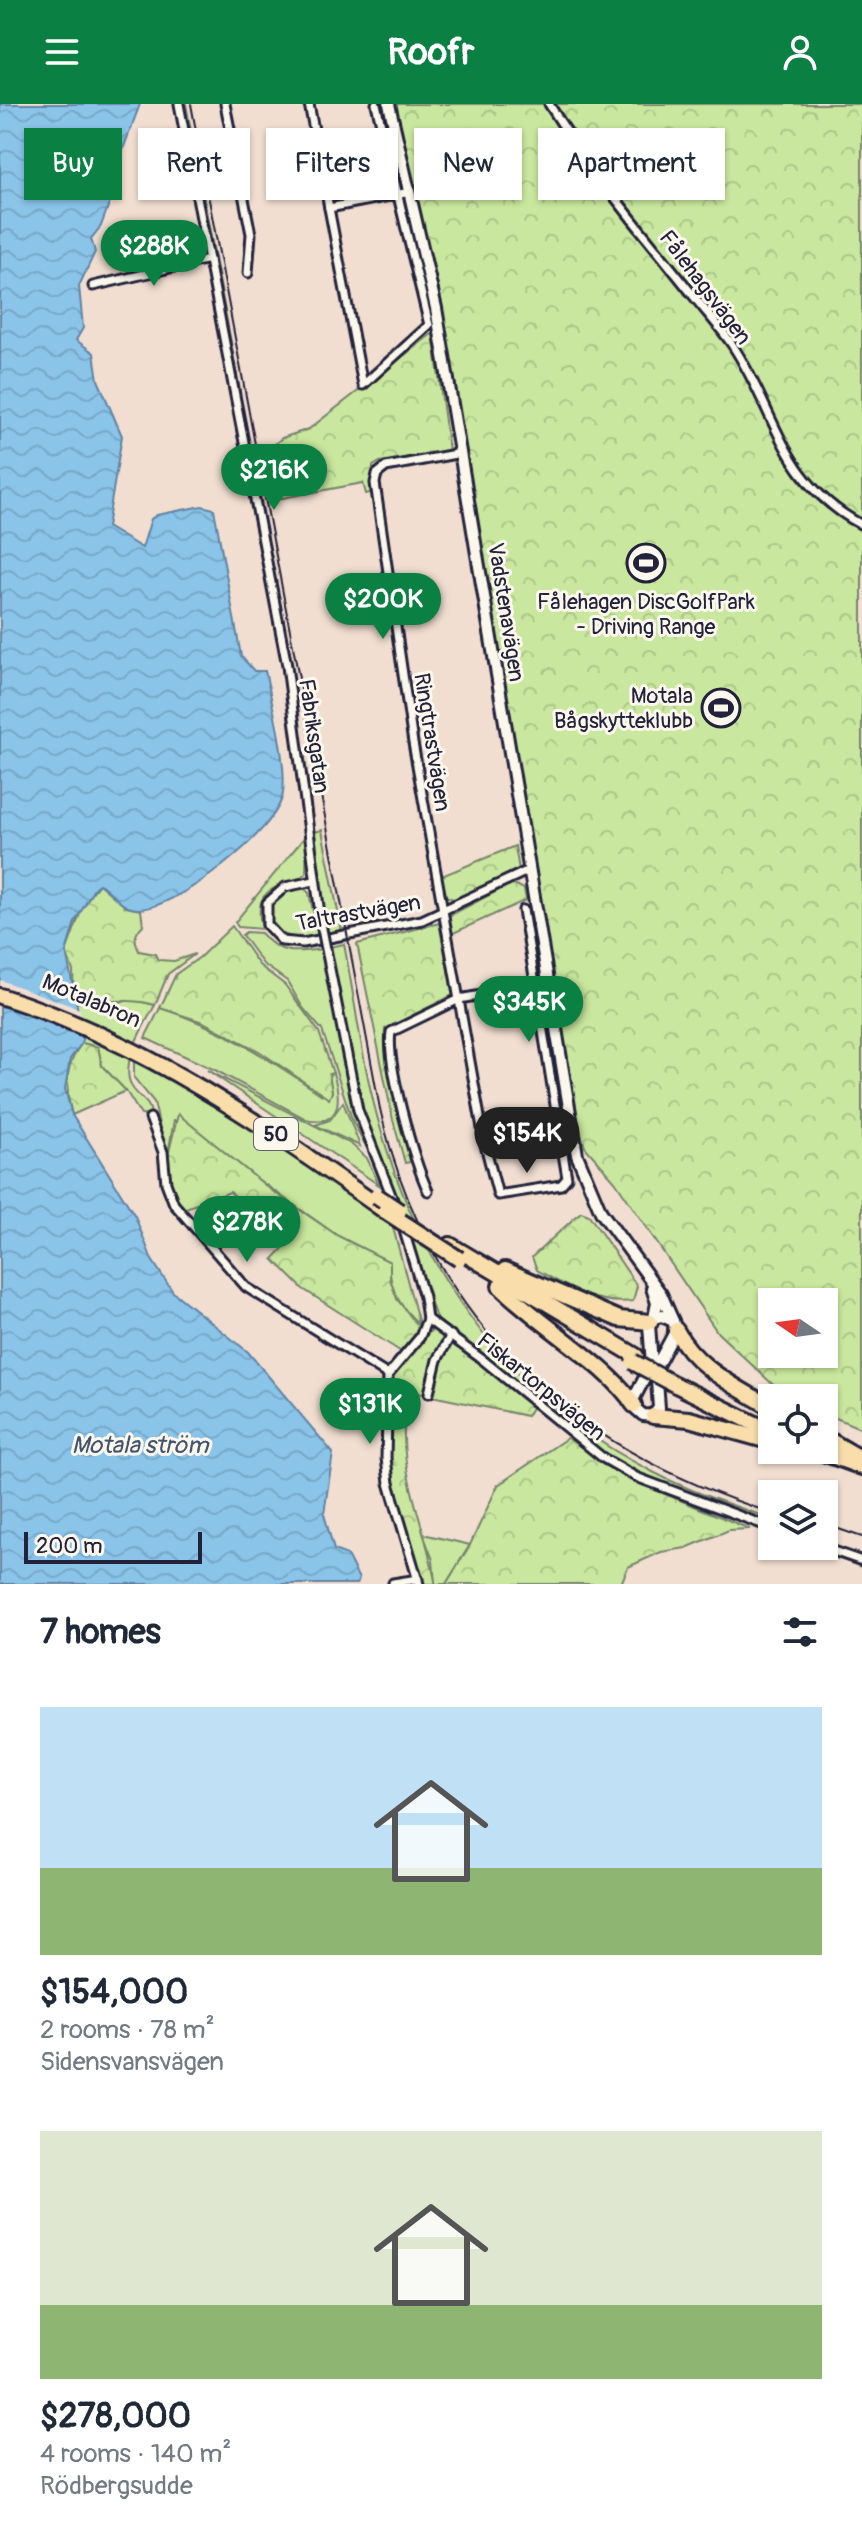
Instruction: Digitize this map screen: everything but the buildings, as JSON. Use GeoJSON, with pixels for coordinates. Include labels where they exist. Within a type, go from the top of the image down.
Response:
{"type":"FeatureCollection","features":[{"type":"Feature","properties":{"kind":"highway","name":"Motalabron"},"geometry":{"type":"LineString","coordinates":[[0,988],[98,1024],[164,1060]]}},
{"type":"Feature","properties":{"kind":"highway","name":"Motalabron"},"geometry":{"type":"LineString","coordinates":[[0,996],[164,1060]]}},
{"type":"Feature","properties":{"kind":"highway","name":"50"},"geometry":{"type":"LineString","coordinates":[[164,1060],[242,1101],[450,1245],[635,1359]]}},
{"type":"Feature","properties":{"kind":"highway","name":"50"},"geometry":{"type":"LineString","coordinates":[[164,1060],[500,1286],[758,1424]]}},
{"type":"Feature","properties":{"kind":"highway","name":"50"},"geometry":{"type":"LineString","coordinates":[[450,1245],[603,1313],[633,1322],[652,1320]]}},
{"type":"Feature","properties":{"kind":"highway"},"geometry":{"type":"LineString","coordinates":[[500,1286],[527,1313],[619,1386],[634,1405]]}},
{"type":"Feature","properties":{"kind":"highway"},"geometry":{"type":"LineString","coordinates":[[674,1325],[685,1347],[701,1363],[758,1399]]}},
{"type":"Feature","properties":{"kind":"highway","name":"50"},"geometry":{"type":"LineString","coordinates":[[677,1381],[758,1417]]}},
{"type":"Feature","properties":{"kind":"highway"},"geometry":{"type":"LineString","coordinates":[[653,1416],[689,1419],[758,1438]]}},
{"type":"Feature","properties":{"kind":"highway"},"geometry":{"type":"LineString","coordinates":[[838,1445],[862,1459]]}},
{"type":"Feature","properties":{"kind":"highway"},"geometry":{"type":"LineString","coordinates":[[838,1450],[862,1459]]}},
{"type":"Feature","properties":{"kind":"highway"},"geometry":{"type":"LineString","coordinates":[[838,1459],[844,1461]]}},
{"type":"Feature","properties":{"kind":"highway"},"geometry":{"type":"LineString","coordinates":[[838,1459],[862,1467]]}},
{"type":"Feature","properties":{"kind":"main road","name":"Vadstenavägen"},"geometry":{"type":"LineString","coordinates":[[389,104],[404,193],[436,308],[573,1129],[591,1193],[667,1304],[674,1325]]}},
{"type":"Feature","properties":{"kind":"main road","name":"Vadstenavägen"},"geometry":{"type":"LineString","coordinates":[[634,1405],[635,1395],[649,1377],[652,1364],[652,1320],[657,1303],[649,1279]]}},
{"type":"Feature","properties":{"kind":"main road"},"geometry":{"type":"LineString","coordinates":[[634,1405],[643,1415],[653,1416],[660,1405],[656,1367],[674,1325],[665,1317],[652,1320]]}},
{"type":"Feature","properties":{"kind":"street","name":"Fabriksgatan"},"geometry":{"type":"LineString","coordinates":[[179,104],[287,666],[310,828],[314,881],[355,1100],[407,1238],[427,1319]]}},
{"type":"Feature","properties":{"kind":"street"},"geometry":{"type":"LineString","coordinates":[[225,104],[251,234],[248,273]]}},
{"type":"Feature","properties":{"kind":"street"},"geometry":{"type":"LineString","coordinates":[[309,104],[329,208],[404,193]]}},
{"type":"Feature","properties":{"kind":"street","name":"Vadstenavägen"},"geometry":{"type":"LineString","coordinates":[[329,208],[363,385],[428,330],[429,322],[404,193],[376,104]]}},
{"type":"Feature","properties":{"kind":"street","name":"Fålehagsvägen"},"geometry":{"type":"LineString","coordinates":[[549,104],[597,176],[734,347],[768,417],[808,485],[832,508],[862,525]]}},
{"type":"Feature","properties":{"kind":"street"},"geometry":{"type":"LineString","coordinates":[[93,286],[209,259]]}},
{"type":"Feature","properties":{"kind":"street","name":"Ringtrastvägen"},"geometry":{"type":"LineString","coordinates":[[461,453],[386,467],[377,474],[375,483],[413,743],[488,1160],[498,1195],[564,1183],[567,1173],[536,986]]}},
{"type":"Feature","properties":{"kind":"street","name":"Taltrastvägen"},"geometry":{"type":"LineString","coordinates":[[314,881],[285,887],[267,903],[267,925],[282,941],[303,943],[410,923],[443,912],[529,870]]}},
{"type":"Feature","properties":{"kind":"street"},"geometry":{"type":"LineString","coordinates":[[523,910],[536,986]]}},
{"type":"Feature","properties":{"kind":"street"},"geometry":{"type":"LineString","coordinates":[[428,1191],[411,1146],[390,1036],[395,1028],[459,999],[548,984]]}},
{"type":"Feature","properties":{"kind":"street"},"geometry":{"type":"LineString","coordinates":[[150,1118],[163,1152],[166,1183],[174,1204],[246,1287],[388,1375]]}},
{"type":"Feature","properties":{"kind":"street"},"geometry":{"type":"LineString","coordinates":[[393,1583],[418,1581],[387,1472],[388,1375],[420,1337],[427,1319]]}},
{"type":"Feature","properties":{"kind":"street","name":"Fiskartorpsvägen"},"geometry":{"type":"LineString","coordinates":[[427,1319],[603,1458],[648,1481],[758,1523]]}},
{"type":"Feature","properties":{"kind":"street"},"geometry":{"type":"LineString","coordinates":[[429,1393],[437,1360],[451,1335]]}},
{"type":"Feature","properties":{"kind":"street"},"geometry":{"type":"LineString","coordinates":[[838,1553],[862,1561]]}},
{"type":"Feature","properties":{"kind":"green space"},"geometry":{"type":"Polygon","coordinates":[[[181,104],[186,104],[191,128],[186,128],[181,104]]]}},
{"type":"Feature","properties":{"kind":"green space"},"geometry":{"type":"Polygon","coordinates":[[[394,104],[862,104],[862,1429],[838,1419],[838,1384],[772,1384],[718,1333],[615,1181],[585,1147],[579,1127],[440,303],[416,200],[522,200],[522,128],[414,128],[414,191],[394,104]]]}},
{"type":"Feature","properties":{"kind":"green space"},"geometry":{"type":"Polygon","coordinates":[[[199,200],[204,200],[240,390],[236,391],[199,200]]]}},
{"type":"Feature","properties":{"kind":"green space"},"geometry":{"type":"Polygon","coordinates":[[[433,333],[449,451],[380,462],[373,466],[370,493],[366,494],[363,483],[277,499],[268,450],[282,438],[309,429],[433,333]]]}},
{"type":"Feature","properties":{"kind":"green space"},"geometry":{"type":"Polygon","coordinates":[[[322,830],[342,932],[327,935],[315,832],[322,830]]]}},
{"type":"Feature","properties":{"kind":"green space"},"geometry":{"type":"Polygon","coordinates":[[[307,834],[306,874],[264,896],[260,914],[262,929],[238,927],[235,922],[307,834]]]}},
{"type":"Feature","properties":{"kind":"green space"},"geometry":{"type":"Polygon","coordinates":[[[515,846],[519,870],[458,901],[443,895],[439,877],[515,846]]]}},
{"type":"Feature","properties":{"kind":"green space"},"geometry":{"type":"Polygon","coordinates":[[[512,883],[524,889],[526,900],[449,935],[447,917],[512,883]]]}},
{"type":"Feature","properties":{"kind":"green space"},"geometry":{"type":"Polygon","coordinates":[[[99,884],[126,907],[141,910],[143,925],[136,937],[139,951],[155,954],[158,960],[174,961],[195,954],[168,974],[155,1005],[125,1001],[74,1002],[73,971],[66,952],[84,903],[99,884]]]}},
{"type":"Feature","properties":{"kind":"green space"},"geometry":{"type":"Polygon","coordinates":[[[291,889],[305,889],[309,893],[319,937],[291,937],[272,926],[270,909],[291,889]]]}},
{"type":"Feature","properties":{"kind":"green space"},"geometry":{"type":"Polygon","coordinates":[[[439,923],[453,995],[385,1029],[410,1162],[405,1163],[393,1120],[357,944],[439,923]]]}},
{"type":"Feature","properties":{"kind":"green space"},"geometry":{"type":"Polygon","coordinates":[[[232,926],[259,965],[285,985],[319,1032],[333,1073],[329,1074],[332,1092],[329,1099],[259,1051],[203,1022],[160,1008],[176,974],[200,957],[232,926]]]}},
{"type":"Feature","properties":{"kind":"green space"},"geometry":{"type":"Polygon","coordinates":[[[246,932],[261,933],[274,945],[288,951],[322,949],[353,1107],[381,1174],[353,1122],[322,1030],[303,1008],[287,981],[263,964],[242,935],[246,932]]]}},
{"type":"Feature","properties":{"kind":"green space"},"geometry":{"type":"Polygon","coordinates":[[[344,944],[369,1084],[399,1185],[449,1285],[480,1330],[516,1372],[557,1410],[603,1443],[682,1486],[758,1514],[758,1520],[660,1484],[588,1445],[436,1318],[387,1173],[360,1110],[330,947],[344,944]]]}},
{"type":"Feature","properties":{"kind":"green space"},"geometry":{"type":"Polygon","coordinates":[[[134,1000],[155,1005],[134,1047],[128,1070],[134,1090],[148,1105],[151,1116],[141,1115],[126,1091],[102,1066],[98,1047],[82,1043],[82,1030],[74,1002],[134,1000]]]}},
{"type":"Feature","properties":{"kind":"green space"},"geometry":{"type":"Polygon","coordinates":[[[160,1008],[244,1045],[322,1095],[332,1092],[328,1074],[333,1073],[338,1100],[333,1115],[318,1121],[306,1119],[215,1070],[145,1038],[160,1008]]]}},
{"type":"Feature","properties":{"kind":"green space"},"geometry":{"type":"Polygon","coordinates":[[[82,1043],[98,1047],[102,1066],[126,1091],[72,1115],[68,1095],[69,1069],[82,1043]]]}},
{"type":"Feature","properties":{"kind":"green space"},"geometry":{"type":"Polygon","coordinates":[[[134,1060],[160,1067],[391,1220],[419,1324],[397,1296],[391,1280],[390,1262],[338,1236],[174,1120],[167,1160],[154,1102],[134,1078],[134,1060]]]}},
{"type":"Feature","properties":{"kind":"green space"},"geometry":{"type":"Polygon","coordinates":[[[207,1070],[351,1144],[367,1158],[379,1185],[207,1070]]]}},
{"type":"Feature","properties":{"kind":"green space"},"geometry":{"type":"Polygon","coordinates":[[[343,1102],[360,1146],[315,1125],[330,1120],[343,1102]]]}},
{"type":"Feature","properties":{"kind":"green space"},"geometry":{"type":"Polygon","coordinates":[[[178,1114],[271,1190],[338,1236],[390,1262],[390,1279],[397,1299],[421,1330],[403,1353],[303,1289],[273,1259],[287,1244],[230,1192],[183,1209],[168,1188],[167,1160],[178,1114]]]}},
{"type":"Feature","properties":{"kind":"green space"},"geometry":{"type":"Polygon","coordinates":[[[581,1212],[589,1215],[637,1286],[633,1301],[595,1298],[537,1270],[532,1257],[581,1212]]]}},
{"type":"Feature","properties":{"kind":"green space"},"geometry":{"type":"Polygon","coordinates":[[[433,1328],[441,1330],[533,1406],[527,1416],[408,1391],[404,1418],[407,1466],[435,1581],[435,1584],[419,1584],[391,1489],[386,1383],[433,1328]]]}},
{"type":"Feature","properties":{"kind":"green space"},"geometry":{"type":"Polygon","coordinates":[[[567,1438],[636,1482],[750,1529],[729,1530],[686,1548],[661,1552],[628,1567],[621,1584],[446,1584],[470,1545],[498,1485],[567,1438]]]}},
{"type":"Feature","properties":{"kind":"green space"},"geometry":{"type":"Polygon","coordinates":[[[423,1534],[470,1545],[446,1584],[435,1584],[433,1560],[423,1534]]]}},
{"type":"Feature","properties":{"kind":"water","name":"Motala ström"},"geometry":{"type":"Polygon","coordinates":[[[0,104],[140,104],[122,152],[122,128],[24,128],[24,200],[110,200],[101,226],[91,239],[95,252],[79,286],[83,328],[76,340],[94,353],[98,380],[122,436],[107,527],[142,548],[151,519],[157,515],[202,506],[214,509],[241,656],[254,671],[265,671],[284,780],[277,809],[264,827],[223,865],[176,896],[156,906],[139,909],[126,906],[99,884],[95,887],[75,922],[66,952],[82,1043],[70,1059],[65,1089],[72,1115],[135,1216],[152,1260],[173,1292],[248,1352],[333,1453],[324,1514],[334,1550],[347,1555],[359,1579],[357,1584],[0,1584],[0,104]]]}},
{"type":"Feature","properties":{"kind":"pier"},"geometry":{"type":"Polygon","coordinates":[[[0,980],[80,1009],[86,1029],[0,1000],[0,980]]]}},
{"type":"Feature","properties":{"kind":"railway"},"geometry":{"type":"LineString","coordinates":[[191,104],[380,1109],[403,1185],[433,1253],[472,1313],[518,1366],[572,1413],[632,1452],[699,1486],[758,1508]]}},
{"type":"Feature","properties":{"kind":"railway"},"geometry":{"type":"LineString","coordinates":[[838,1529],[862,1537]]}},
{"type":"Feature","properties":{"kind":"place","name":"Fålehagen DiscGolfPark - Driving Range"},"geometry":{"type":"Point","coordinates":[646,563]}},
{"type":"Feature","properties":{"kind":"place","name":"Motala Bågskytteklubb"},"geometry":{"type":"Point","coordinates":[721,708]}}]}
